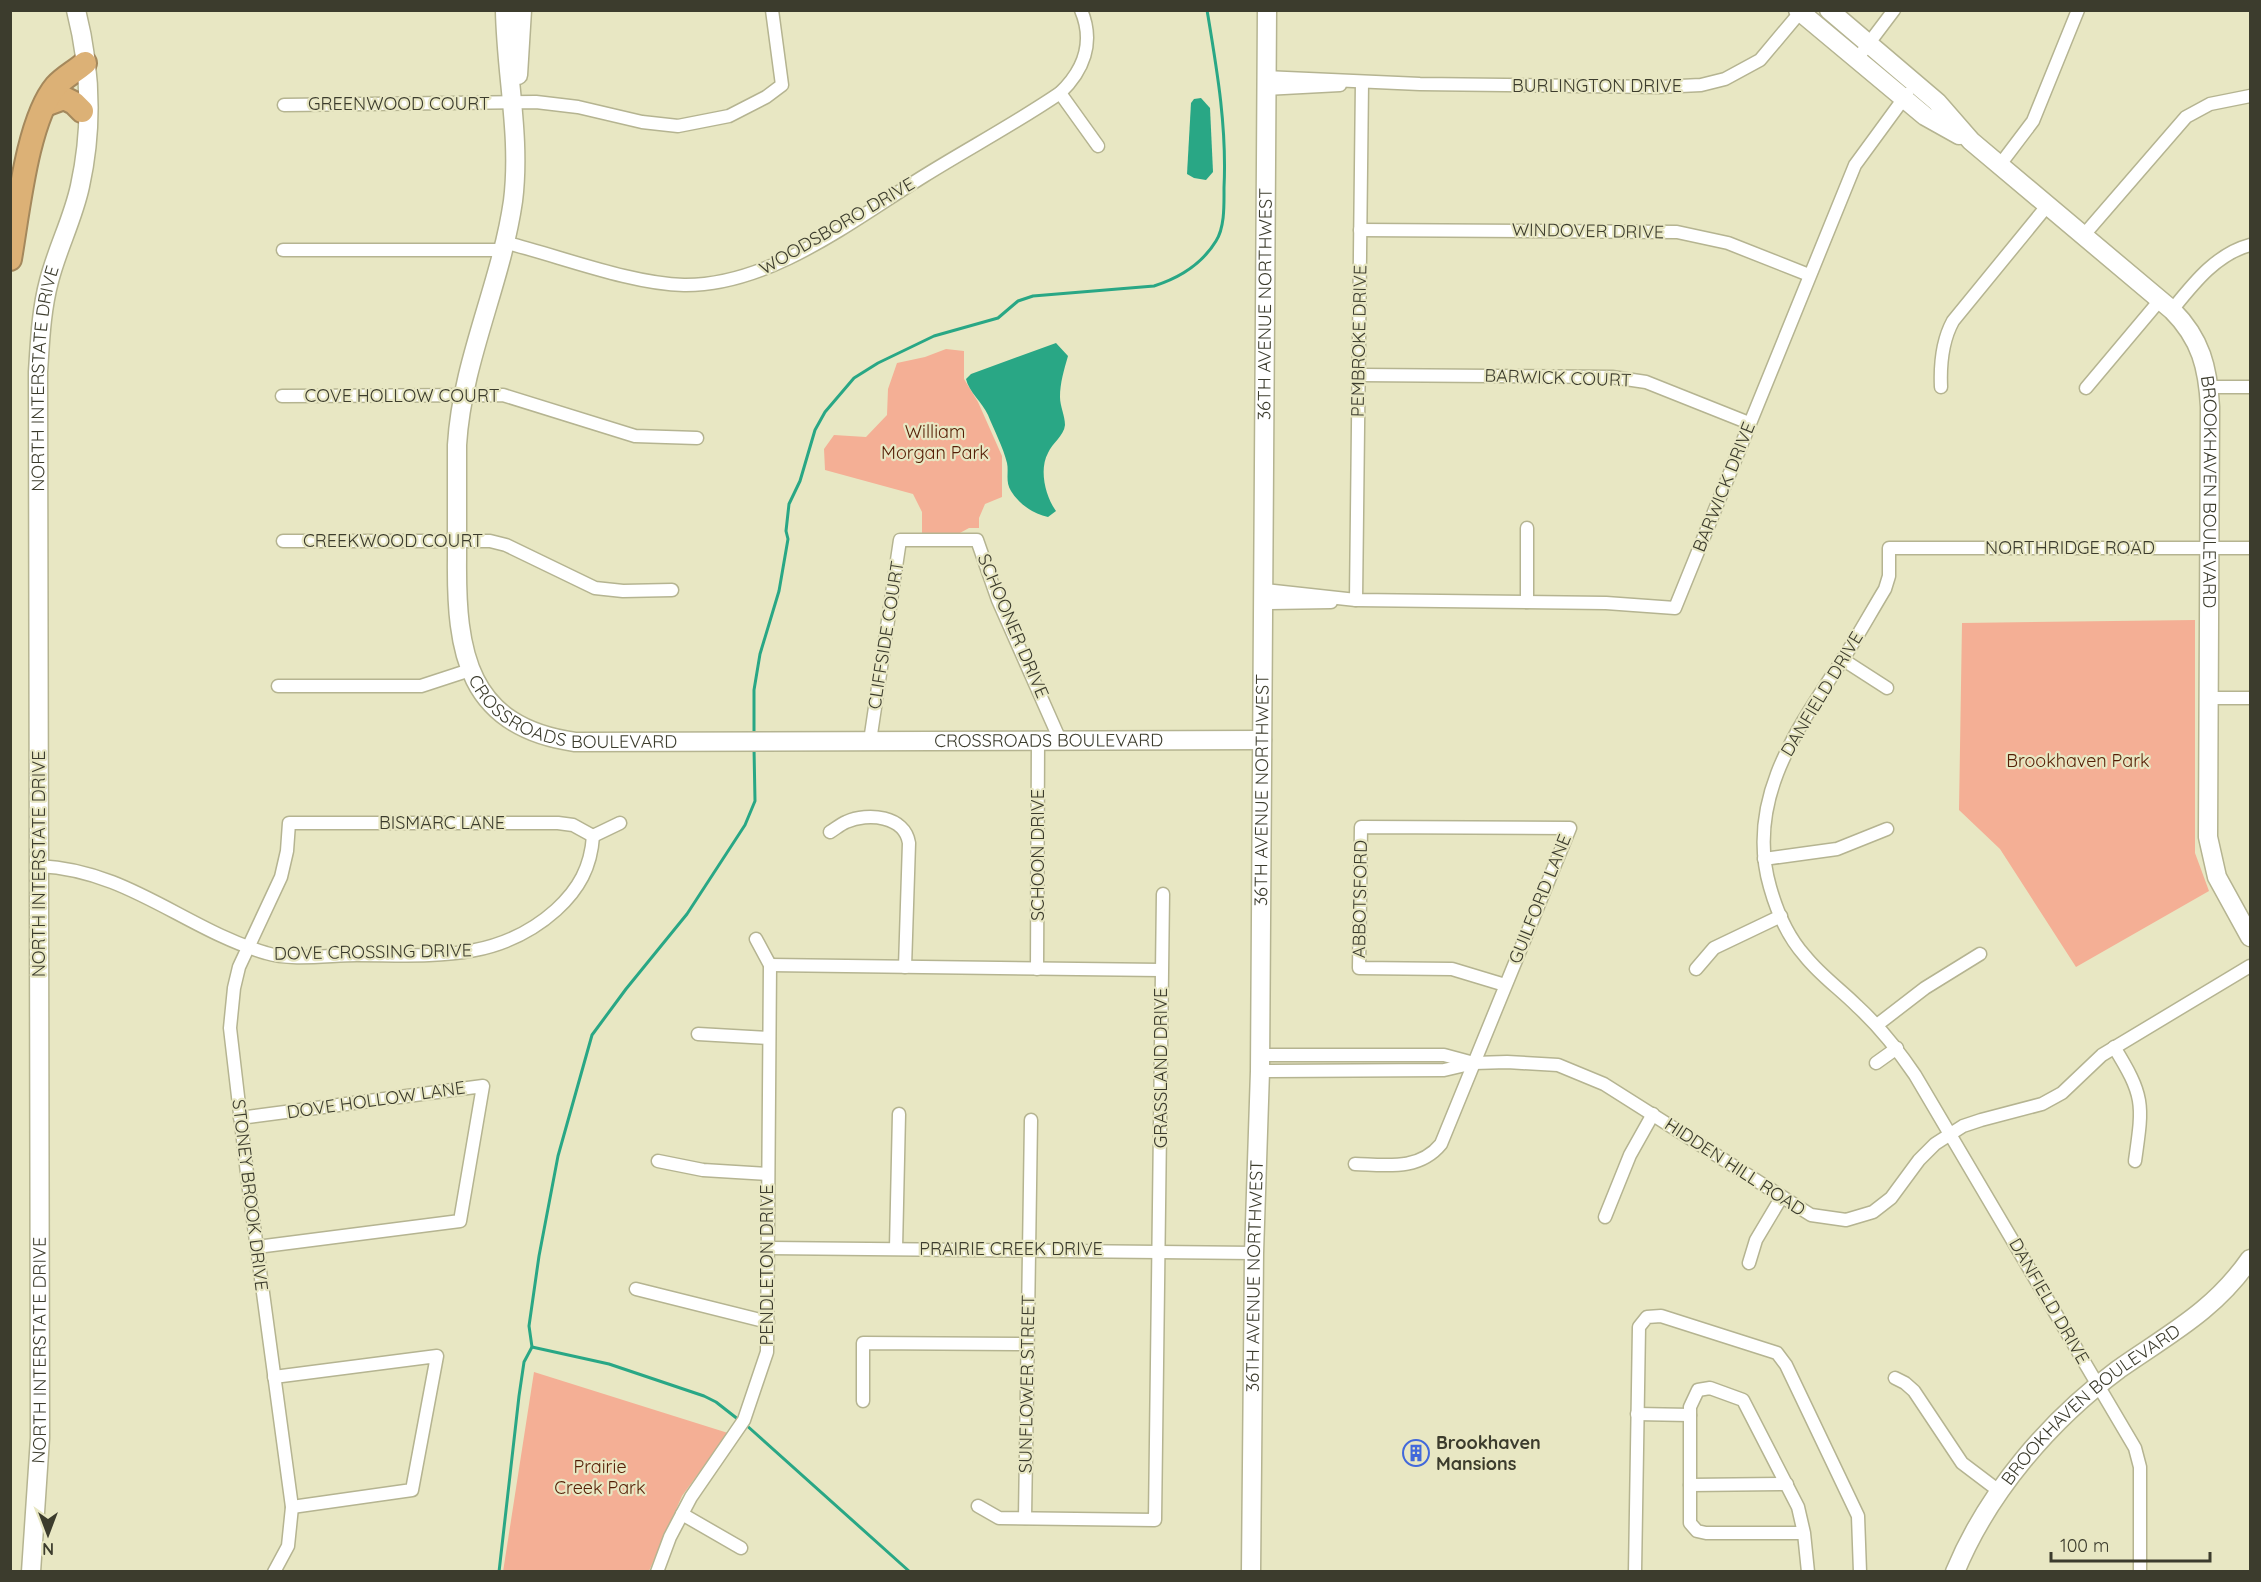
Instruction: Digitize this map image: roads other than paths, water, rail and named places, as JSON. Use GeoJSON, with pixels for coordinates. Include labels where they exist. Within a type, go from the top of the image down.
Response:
{"type":"FeatureCollection","features":[{"type":"Feature","properties":{"kind":"highway"},"geometry":{"type":"LineString","coordinates":[[10,259],[25,176],[45,105],[57,86],[85,63]]}},
{"type":"Feature","properties":{"kind":"highway"},"geometry":{"type":"LineString","coordinates":[[45,105],[64,98],[74,103],[82,111]]}},
{"type":"Feature","properties":{"kind":"street","name":"NORTH INTERSTATE DRIVE"},"geometry":{"type":"LineString","coordinates":[[31,1572],[40,1438],[40,339],[49,281],[76,206],[89,120],[89,76],[76,10]]}},
{"type":"Feature","properties":{"kind":"street","name":"CROSSROADS BOULEVARD"},"geometry":{"type":"LineString","coordinates":[[505,10],[513,103],[514,192],[463,395],[457,445],[456,540],[457,619],[460,640],[470,670],[498,710],[520,726],[549,737],[587,743],[1262,740]]}},
{"type":"Feature","properties":{"kind":"street","name":"CROSSROADS BOULEVARD"},"geometry":{"type":"LineString","coordinates":[[513,103],[522,10]]}},
{"type":"Feature","properties":{"kind":"street","name":"GREENWOOD COURT"},"geometry":{"type":"LineString","coordinates":[[284,105],[513,103],[578,106],[642,122],[678,126],[729,116],[757,103],[782,85],[772,10]]}},
{"type":"Feature","properties":{"kind":"street","name":"WOODSBORO DRIVE"},"geometry":{"type":"LineString","coordinates":[[283,250],[502,246],[658,283],[700,285],[737,280],[761,272],[790,257],[1060,93],[1080,70],[1086,51],[1087,33],[1081,10]]}},
{"type":"Feature","properties":{"kind":"street","name":"36TH AVENUE NORTHWEST"},"geometry":{"type":"LineString","coordinates":[[1251,1572],[1254,1253],[1260,1063],[1267,10]]}},
{"type":"Feature","properties":{"kind":"street","name":"BROOKHAVEN BOULEVARD"},"geometry":{"type":"LineString","coordinates":[[1829,10],[1937,102],[1971,141],[2166,305],[2185,323],[2200,348],[2208,387],[2210,854],[2217,877],[2250,937]]}},
{"type":"Feature","properties":{"kind":"street"},"geometry":{"type":"LineString","coordinates":[[1857,59],[1894,10]]}},
{"type":"Feature","properties":{"kind":"street"},"geometry":{"type":"LineString","coordinates":[[2000,166],[2033,121],[2078,10]]}},
{"type":"Feature","properties":{"kind":"street","name":"BURLINGTON DRIVE"},"geometry":{"type":"LineString","coordinates":[[1266,83],[1362,82],[1659,87],[1701,85],[1725,79],[1760,60],[1800,11]]}},
{"type":"Feature","properties":{"kind":"street","name":"BROOKHAVEN BOULEVARD"},"geometry":{"type":"LineString","coordinates":[[1800,11],[1925,116],[1971,141]]}},
{"type":"Feature","properties":{"kind":"street","name":"NORTH INTERSTATE DRIVE"},"geometry":{"type":"LineString","coordinates":[[84,163],[81,76],[85,63]]}},
{"type":"Feature","properties":{"kind":"street","name":"PEMBROKE DRIVE"},"geometry":{"type":"LineString","coordinates":[[1356,600],[1362,82]]}},
{"type":"Feature","properties":{"kind":"street","name":"BARWICK DRIVE"},"geometry":{"type":"LineString","coordinates":[[1264,597],[1606,603],[1675,608],[1854,165],[1916,83]]}},
{"type":"Feature","properties":{"kind":"street"},"geometry":{"type":"LineString","coordinates":[[1060,93],[1098,146]]}},
{"type":"Feature","properties":{"kind":"street"},"geometry":{"type":"LineString","coordinates":[[2083,236],[2186,117],[2210,104],[2250,96]]}},
{"type":"Feature","properties":{"kind":"street"},"geometry":{"type":"LineString","coordinates":[[1941,387],[1940,365],[1946,338],[1953,321],[2047,206]]}},
{"type":"Feature","properties":{"kind":"street","name":"WINDOVER DRIVE"},"geometry":{"type":"LineString","coordinates":[[1360,230],[1677,232],[1728,243],[1809,275]]}},
{"type":"Feature","properties":{"kind":"street"},"geometry":{"type":"LineString","coordinates":[[2086,388],[2166,305],[2231,252],[2250,245]]}},
{"type":"Feature","properties":{"kind":"street","name":"BARWICK COURT"},"geometry":{"type":"LineString","coordinates":[[1359,375],[1635,380],[1749,423]]}},
{"type":"Feature","properties":{"kind":"street"},"geometry":{"type":"LineString","coordinates":[[2208,387],[2250,387]]}},
{"type":"Feature","properties":{"kind":"street","name":"COVE HOLLOW COURT"},"geometry":{"type":"LineString","coordinates":[[282,396],[512,397],[643,437],[697,438]]}},
{"type":"Feature","properties":{"kind":"street"},"geometry":{"type":"LineString","coordinates":[[1527,528],[1527,602]]}},
{"type":"Feature","properties":{"kind":"street","name":"CREEKWOOD COURT"},"geometry":{"type":"LineString","coordinates":[[283,540],[481,540],[506,545],[595,588],[623,591],[672,590]]}},
{"type":"Feature","properties":{"kind":"street","name":"CLIFFSIDE COURT"},"geometry":{"type":"LineString","coordinates":[[870,741],[900,540],[947,540]]}},
{"type":"Feature","properties":{"kind":"street","name":"SCHOONER DRIVE"},"geometry":{"type":"LineString","coordinates":[[947,540],[977,540],[998,600],[1060,740]]}},
{"type":"Feature","properties":{"kind":"street","name":"NORTHRIDGE ROAD"},"geometry":{"type":"LineString","coordinates":[[1889,548],[2250,548]]}},
{"type":"Feature","properties":{"kind":"street","name":"DANFIELD DRIVE"},"geometry":{"type":"LineString","coordinates":[[1889,548],[1889,576],[1886,589],[1790,742],[1779,764],[1765,811],[1764,859],[1774,900],[1804,956],[1877,1025],[1897,1048],[1952,1134],[2135,1448],[2139,1460],[2140,1572]]}},
{"type":"Feature","properties":{"kind":"street"},"geometry":{"type":"LineString","coordinates":[[1842,659],[1887,688]]}},
{"type":"Feature","properties":{"kind":"street"},"geometry":{"type":"LineString","coordinates":[[278,686],[421,686],[470,670]]}},
{"type":"Feature","properties":{"kind":"street"},"geometry":{"type":"LineString","coordinates":[[2208,698],[2250,698]]}},
{"type":"Feature","properties":{"kind":"street","name":"SCHOON DRIVE"},"geometry":{"type":"LineString","coordinates":[[1037,969],[1038,741]]}},
{"type":"Feature","properties":{"kind":"street"},"geometry":{"type":"LineString","coordinates":[[830,832],[847,822],[883,819],[898,823],[906,832],[909,843],[905,967]]}},
{"type":"Feature","properties":{"kind":"street","name":"BISMARC LANE"},"geometry":{"type":"LineString","coordinates":[[289,823],[558,823],[573,825],[593,836]]}},
{"type":"Feature","properties":{"kind":"street","name":"STONEY BROOK DRIVE"},"geometry":{"type":"LineString","coordinates":[[274,1572],[284,1556],[290,1539],[292,1507],[256,1247],[230,1028],[234,987],[248,947],[281,877],[287,851],[289,823]]}},
{"type":"Feature","properties":{"kind":"street"},"geometry":{"type":"LineString","coordinates":[[593,836],[620,823]]}},
{"type":"Feature","properties":{"kind":"street","name":"GUILFORD LANE"},"geometry":{"type":"LineString","coordinates":[[1354,1164],[1420,1162],[1441,1144],[1570,828],[1361,827]]}},
{"type":"Feature","properties":{"kind":"street","name":"ABBOTSFORD"},"geometry":{"type":"LineString","coordinates":[[1361,827],[1359,968],[1452,969],[1505,985]]}},
{"type":"Feature","properties":{"kind":"street"},"geometry":{"type":"LineString","coordinates":[[1764,859],[1837,849],[1887,829]]}},
{"type":"Feature","properties":{"kind":"street","name":"DOVE CROSSING DRIVE"},"geometry":{"type":"LineString","coordinates":[[39,866],[70,868],[108,879],[248,947],[269,954],[446,954],[490,948],[533,928],[572,894],[589,866],[593,836]]}},
{"type":"Feature","properties":{"kind":"street"},"geometry":{"type":"LineString","coordinates":[[1161,970],[1163,894]]}},
{"type":"Feature","properties":{"kind":"street"},"geometry":{"type":"LineString","coordinates":[[1696,969],[1714,948],[1781,916]]}},
{"type":"Feature","properties":{"kind":"street"},"geometry":{"type":"LineString","coordinates":[[756,939],[770,965]]}},
{"type":"Feature","properties":{"kind":"street"},"geometry":{"type":"LineString","coordinates":[[1877,1025],[1925,988],[1980,954]]}},
{"type":"Feature","properties":{"kind":"street","name":"GRASSLAND DRIVE"},"geometry":{"type":"LineString","coordinates":[[770,965],[1161,970],[1160,1250],[1155,1520],[1025,1518]]}},
{"type":"Feature","properties":{"kind":"street","name":"PENDLETON DRIVE"},"geometry":{"type":"LineString","coordinates":[[657,1572],[682,1514],[702,1479],[741,1425],[767,1352],[770,965]]}},
{"type":"Feature","properties":{"kind":"street","name":"HIDDEN HILL ROAD"},"geometry":{"type":"LineString","coordinates":[[1260,1063],[1444,1055],[1474,1063],[1536,1063],[1573,1070],[1604,1084],[1653,1114],[1781,1198],[1823,1219],[1846,1220],[1866,1215],[1891,1198],[1919,1160],[1935,1144],[1981,1120],[2042,1104],[2062,1093],[2096,1059],[2250,966]]}},
{"type":"Feature","properties":{"kind":"street"},"geometry":{"type":"LineString","coordinates":[[698,1034],[769,1038]]}},
{"type":"Feature","properties":{"kind":"street"},"geometry":{"type":"LineString","coordinates":[[2114,1047],[2140,1097],[2141,1116],[2135,1161]]}},
{"type":"Feature","properties":{"kind":"street"},"geometry":{"type":"LineString","coordinates":[[1876,1063],[1897,1048]]}},
{"type":"Feature","properties":{"kind":"street","name":"DOVE HOLLOW LANE"},"geometry":{"type":"LineString","coordinates":[[240,1118],[483,1086],[460,1221],[256,1247]]}},
{"type":"Feature","properties":{"kind":"street"},"geometry":{"type":"LineString","coordinates":[[896,1248],[899,1114]]}},
{"type":"Feature","properties":{"kind":"street"},"geometry":{"type":"LineString","coordinates":[[1605,1217],[1630,1155],[1653,1114]]}},
{"type":"Feature","properties":{"kind":"street","name":"SUNFLOWER STREET"},"geometry":{"type":"LineString","coordinates":[[1025,1518],[1031,1120]]}},
{"type":"Feature","properties":{"kind":"street"},"geometry":{"type":"LineString","coordinates":[[658,1161],[712,1172],[768,1174]]}},
{"type":"Feature","properties":{"kind":"street"},"geometry":{"type":"LineString","coordinates":[[1749,1263],[1756,1240],[1781,1198]]}},
{"type":"Feature","properties":{"kind":"street","name":"PRAIRIE CREEK DRIVE"},"geometry":{"type":"LineString","coordinates":[[768,1248],[1160,1250],[1254,1253]]}},
{"type":"Feature","properties":{"kind":"street","name":"BROOKHAVEN BOULEVARD"},"geometry":{"type":"LineString","coordinates":[[1955,1572],[1976,1526],[1999,1491],[2060,1421],[2099,1387],[2200,1314],[2227,1289],[2250,1259]]}},
{"type":"Feature","properties":{"kind":"street"},"geometry":{"type":"LineString","coordinates":[[636,1289],[768,1322]]}},
{"type":"Feature","properties":{"kind":"street"},"geometry":{"type":"LineString","coordinates":[[1635,1572],[1639,1327],[1647,1317],[1661,1316],[1777,1353],[1791,1375],[1858,1516],[1860,1572]]}},
{"type":"Feature","properties":{"kind":"street"},"geometry":{"type":"LineString","coordinates":[[863,1401],[862,1343],[1027,1344]]}},
{"type":"Feature","properties":{"kind":"street"},"geometry":{"type":"LineString","coordinates":[[274,1377],[437,1356],[412,1490],[292,1507]]}},
{"type":"Feature","properties":{"kind":"street"},"geometry":{"type":"LineString","coordinates":[[1895,1378],[1914,1391],[1962,1462],[1999,1491]]}},
{"type":"Feature","properties":{"kind":"street"},"geometry":{"type":"LineString","coordinates":[[1804,1533],[1697,1531],[1690,1523],[1690,1415],[1693,1396],[1698,1390],[1710,1389],[1743,1401],[1798,1507],[1804,1533],[1808,1572]]}},
{"type":"Feature","properties":{"kind":"street"},"geometry":{"type":"LineString","coordinates":[[1637,1414],[1690,1415]]}},
{"type":"Feature","properties":{"kind":"street"},"geometry":{"type":"LineString","coordinates":[[1690,1485],[1786,1484]]}},
{"type":"Feature","properties":{"kind":"street"},"geometry":{"type":"LineString","coordinates":[[978,1506],[999,1518],[1025,1518]]}},
{"type":"Feature","properties":{"kind":"street"},"geometry":{"type":"LineString","coordinates":[[682,1514],[741,1548]]}},
{"type":"Feature","properties":{"kind":"waterway"},"geometry":{"type":"LineString","coordinates":[[754,736],[754,690],[760,654],[779,591],[788,539],[786,531],[789,504],[800,481],[815,430],[825,412],[854,378],[878,363],[934,336],[998,318],[1018,301],[1033,296],[1154,286],[1163,283],[1197,263],[1216,241],[1223,215],[1225,165],[1218,77],[1207,10]]}},
{"type":"Feature","properties":{"kind":"waterway"},"geometry":{"type":"LineString","coordinates":[[499,1572],[519,1396],[524,1362],[532,1347],[529,1326],[539,1256],[558,1156],[592,1035],[687,914],[745,825],[755,801],[754,748]]}},
{"type":"Feature","properties":{"kind":"waterway"},"geometry":{"type":"LineString","coordinates":[[532,1347],[609,1364],[704,1396],[716,1402],[739,1420]]}},
{"type":"Feature","properties":{"kind":"waterway"},"geometry":{"type":"LineString","coordinates":[[745,1424],[910,1572]]}},
{"type":"Feature","properties":{"kind":"place","name":"Brookhaven Mansions"},"geometry":{"type":"Point","coordinates":[1416,1453]}},
{"type":"Feature","properties":{"kind":"park label","name":"William Morgan Park"},"geometry":{"type":"Point","coordinates":[935,442]}},
{"type":"Feature","properties":{"kind":"park label","name":"Brookhaven Park"},"geometry":{"type":"Point","coordinates":[2078,761]}},
{"type":"Feature","properties":{"kind":"park label","name":"Prairie Creek Park"},"geometry":{"type":"Point","coordinates":[600,1477]}}]}
